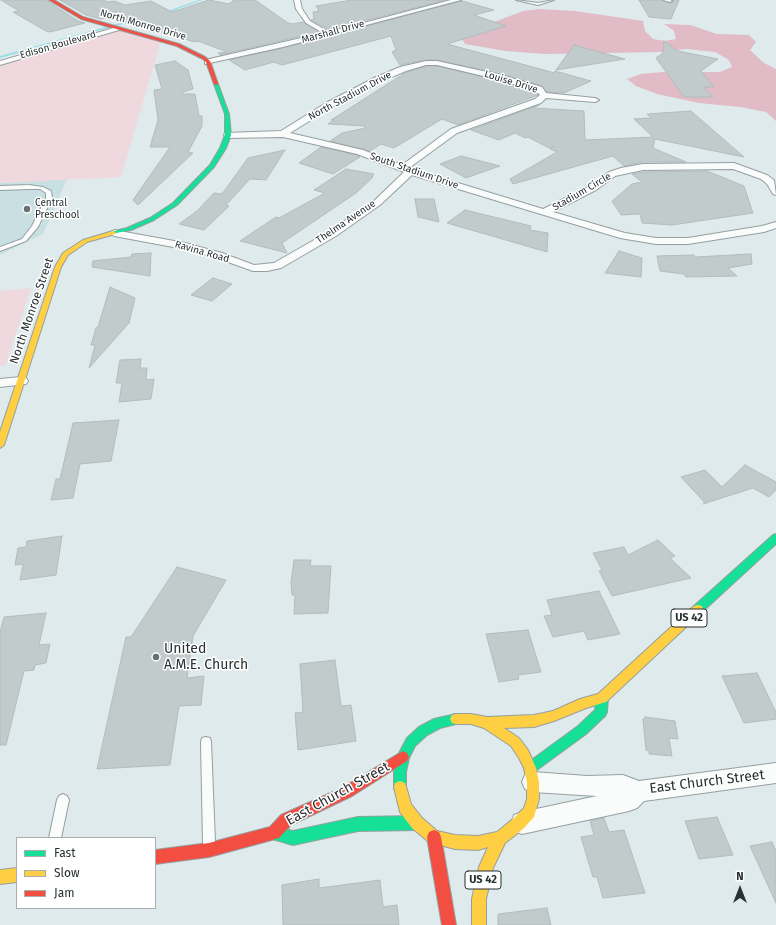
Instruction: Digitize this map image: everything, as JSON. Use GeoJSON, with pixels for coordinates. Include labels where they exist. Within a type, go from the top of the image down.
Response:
{"type":"FeatureCollection","features":[{"type":"Feature","properties":{"kind":"street","name":"North Monroe Drive"},"geometry":{"type":"LineString","coordinates":[[51,0],[72,14],[103,25],[183,47],[200,55],[208,62]]}},
{"type":"Feature","properties":{"kind":"street"},"geometry":{"type":"LineString","coordinates":[[297,0],[299,9],[308,22],[327,33]]}},
{"type":"Feature","properties":{"kind":"street","name":"Marshall Drive"},"geometry":{"type":"LineString","coordinates":[[208,62],[458,0]]}},
{"type":"Feature","properties":{"kind":"street","name":"Edison Boulevard"},"geometry":{"type":"LineString","coordinates":[[88,28],[103,25]]}},
{"type":"Feature","properties":{"kind":"street","name":"Edison Boulevard"},"geometry":{"type":"LineString","coordinates":[[0,63],[115,28]]}},
{"type":"Feature","properties":{"kind":"street"},"geometry":{"type":"LineString","coordinates":[[114,233],[145,222],[175,204],[205,175],[218,157],[228,135],[227,114],[208,62]]}},
{"type":"Feature","properties":{"kind":"street","name":"Louise Drive"},"geometry":{"type":"LineString","coordinates":[[426,63],[438,63],[498,77],[539,89],[544,95],[594,100]]}},
{"type":"Feature","properties":{"kind":"street","name":"North Stadium Drive"},"geometry":{"type":"LineString","coordinates":[[284,134],[329,105],[377,80],[403,69],[426,63]]}},
{"type":"Feature","properties":{"kind":"street","name":"Thelma Avenue"},"geometry":{"type":"LineString","coordinates":[[253,268],[277,266],[332,234],[377,203],[406,170],[438,141],[454,131],[481,120],[538,101],[544,95]]}},
{"type":"Feature","properties":{"kind":"street"},"geometry":{"type":"LineString","coordinates":[[228,135],[284,134]]}},
{"type":"Feature","properties":{"kind":"street","name":"South Stadium Drive"},"geometry":{"type":"LineString","coordinates":[[284,134],[348,149],[406,170],[544,213]]}},
{"type":"Feature","properties":{"kind":"street","name":"Stadium Circle"},"geometry":{"type":"LineString","coordinates":[[544,213],[587,191],[612,174],[643,167],[714,165],[734,166],[764,177],[770,182],[776,192]]}},
{"type":"Feature","properties":{"kind":"street","name":"Stadium Circle"},"geometry":{"type":"LineString","coordinates":[[544,213],[624,236],[656,241],[688,241],[764,229],[776,225]]}},
{"type":"Feature","properties":{"kind":"street"},"geometry":{"type":"LineString","coordinates":[[145,222],[151,239]]}},
{"type":"Feature","properties":{"kind":"street","name":"Ravina Road"},"geometry":{"type":"LineString","coordinates":[[114,233],[151,239],[218,255],[253,268]]}},
{"type":"Feature","properties":{"kind":"street","name":"North Monroe Street"},"geometry":{"type":"LineString","coordinates":[[0,445],[58,267],[65,254],[85,241],[114,233]]}},
{"type":"Feature","properties":{"kind":"street"},"geometry":{"type":"LineString","coordinates":[[0,383],[21,381]]}},
{"type":"Feature","properties":{"kind":"street","name":"US 42"},"geometry":{"type":"LineString","coordinates":[[487,723],[515,742],[524,754],[532,775],[532,799],[529,812],[518,824],[500,838],[478,843],[455,842],[434,837],[417,823],[405,807],[400,790],[400,772],[403,757],[410,742],[422,731],[438,723],[456,719],[471,719],[487,723],[534,721],[554,716],[584,703],[602,698],[776,538]]}},
{"type":"Feature","properties":{"kind":"street"},"geometry":{"type":"LineString","coordinates":[[532,775],[601,712],[602,698]]}},
{"type":"Feature","properties":{"kind":"street","name":"East Church Street"},"geometry":{"type":"LineString","coordinates":[[274,833],[286,820],[347,792],[403,757]]}},
{"type":"Feature","properties":{"kind":"street","name":"East Church Street"},"geometry":{"type":"LineString","coordinates":[[532,775],[587,786],[623,784],[639,791],[776,773]]}},
{"type":"Feature","properties":{"kind":"street","name":"East Church Street"},"geometry":{"type":"LineString","coordinates":[[518,824],[629,800],[639,791]]}},
{"type":"Feature","properties":{"kind":"street","name":"East Church Street"},"geometry":{"type":"LineString","coordinates":[[156,857],[209,850],[274,833],[294,838],[358,824],[417,823]]}},
{"type":"Feature","properties":{"kind":"street"},"geometry":{"type":"LineString","coordinates":[[434,837],[449,925]]}},
{"type":"Feature","properties":{"kind":"street","name":"US 42"},"geometry":{"type":"LineString","coordinates":[[479,925],[479,900],[486,867],[500,838]]}},
{"type":"Feature","properties":{"kind":"street"},"geometry":{"type":"LineString","coordinates":[[0,877],[16,875]]}},
{"type":"Feature","properties":{"kind":"lane"},"geometry":{"type":"LineString","coordinates":[[518,0],[538,4],[552,0]]}},
{"type":"Feature","properties":{"kind":"lane"},"geometry":{"type":"LineString","coordinates":[[665,0],[670,1]]}},
{"type":"Feature","properties":{"kind":"lane"},"geometry":{"type":"LineString","coordinates":[[0,188],[29,187],[41,188],[49,192],[49,198],[35,227],[24,240],[0,249]]}},
{"type":"Feature","properties":{"kind":"lane"},"geometry":{"type":"LineString","coordinates":[[206,742],[209,850]]}},
{"type":"Feature","properties":{"kind":"lane"},"geometry":{"type":"LineString","coordinates":[[55,837],[63,800]]}},
{"type":"Feature","properties":{"kind":"shaded area"},"geometry":{"type":"Polygon","coordinates":[[[540,9],[575,11],[643,21],[645,31],[653,39],[665,41],[676,39],[674,31],[664,24],[690,25],[717,34],[749,35],[756,42],[750,50],[764,63],[776,69],[776,121],[766,112],[740,107],[699,103],[657,94],[636,86],[627,79],[641,74],[663,72],[720,72],[732,67],[729,60],[715,52],[686,49],[662,52],[544,54],[506,51],[465,44],[460,35],[523,11],[540,9]]]}},
{"type":"Feature","properties":{"kind":"shaded area"},"geometry":{"type":"Polygon","coordinates":[[[117,29],[161,41],[121,177],[0,183],[0,64],[117,29]]]}},
{"type":"Feature","properties":{"kind":"shaded area","name":"Central Preschool"},"geometry":{"type":"Polygon","coordinates":[[[67,179],[43,234],[0,255],[0,183],[67,179]]]}},
{"type":"Feature","properties":{"kind":"shaded area"},"geometry":{"type":"Polygon","coordinates":[[[31,288],[5,366],[0,366],[0,291],[31,288]]]}},
{"type":"Feature","properties":{"kind":"building"},"geometry":{"type":"Polygon","coordinates":[[[1,0],[46,0],[78,21],[85,23],[50,32],[46,31],[13,12],[19,11],[1,0]]]}},
{"type":"Feature","properties":{"kind":"building"},"geometry":{"type":"Polygon","coordinates":[[[60,0],[104,0],[107,2],[114,1],[125,5],[151,1],[172,12],[209,0],[229,4],[234,0],[255,0],[288,23],[293,24],[303,22],[319,32],[220,55],[218,53],[227,52],[198,41],[195,42],[111,17],[101,19],[86,15],[60,0]]]}},
{"type":"Feature","properties":{"kind":"building"},"geometry":{"type":"Polygon","coordinates":[[[352,0],[445,0],[329,30],[311,20],[314,19],[313,12],[319,11],[316,6],[352,0]]]}},
{"type":"Feature","properties":{"kind":"building"},"geometry":{"type":"Polygon","coordinates":[[[639,0],[662,0],[670,3],[673,2],[673,0],[679,0],[671,19],[649,17],[639,0]]]}},
{"type":"Feature","properties":{"kind":"building"},"geometry":{"type":"Polygon","coordinates":[[[462,1],[494,10],[474,15],[506,26],[447,44],[554,73],[555,71],[591,81],[564,93],[547,92],[542,86],[501,74],[437,60],[426,60],[400,65],[392,52],[396,50],[391,36],[282,65],[274,62],[245,70],[229,60],[283,48],[462,1]]]}},
{"type":"Feature","properties":{"kind":"building"},"geometry":{"type":"Polygon","coordinates":[[[664,41],[678,51],[718,59],[701,71],[714,87],[704,87],[713,97],[684,97],[656,58],[663,53],[664,41]]]}},
{"type":"Feature","properties":{"kind":"building"},"geometry":{"type":"Polygon","coordinates":[[[574,45],[625,59],[556,70],[574,45]]]}},
{"type":"Feature","properties":{"kind":"building"},"geometry":{"type":"Polygon","coordinates":[[[175,61],[188,70],[193,89],[183,92],[183,94],[195,94],[199,116],[202,116],[202,126],[188,152],[193,153],[138,205],[133,200],[170,147],[150,147],[158,120],[154,90],[162,89],[155,65],[175,61]]]}},
{"type":"Feature","properties":{"kind":"building"},"geometry":{"type":"Polygon","coordinates":[[[426,66],[437,66],[496,80],[535,92],[538,95],[458,125],[442,119],[394,148],[381,144],[370,151],[330,141],[342,133],[365,128],[365,126],[328,124],[334,120],[331,120],[405,73],[426,66]]]}},
{"type":"Feature","properties":{"kind":"building"},"geometry":{"type":"Polygon","coordinates":[[[539,105],[534,108],[584,111],[585,140],[653,137],[634,119],[651,118],[647,114],[691,111],[744,157],[655,139],[653,148],[686,162],[643,162],[624,166],[613,156],[513,184],[510,179],[557,152],[550,149],[554,146],[549,148],[528,137],[525,138],[515,133],[499,140],[471,130],[539,105]]]}},
{"type":"Feature","properties":{"kind":"building"},"geometry":{"type":"Polygon","coordinates":[[[321,147],[360,157],[333,174],[299,163],[321,147]]]}},
{"type":"Feature","properties":{"kind":"building"},"geometry":{"type":"Polygon","coordinates":[[[285,150],[266,180],[250,179],[226,205],[229,206],[204,230],[179,224],[197,211],[214,193],[222,194],[248,158],[285,150]]]}},
{"type":"Feature","properties":{"kind":"building"},"geometry":{"type":"Polygon","coordinates":[[[461,156],[500,166],[466,178],[440,164],[461,156]]]}},
{"type":"Feature","properties":{"kind":"building"},"geometry":{"type":"Polygon","coordinates":[[[346,169],[374,174],[372,176],[373,177],[356,193],[282,243],[287,253],[240,241],[276,217],[279,218],[325,193],[314,190],[346,169]]]}},
{"type":"Feature","properties":{"kind":"building"},"geometry":{"type":"Polygon","coordinates":[[[707,171],[744,186],[753,213],[672,225],[642,223],[640,214],[621,215],[612,201],[632,184],[642,182],[632,174],[643,172],[707,171]]]}},
{"type":"Feature","properties":{"kind":"building"},"geometry":{"type":"Polygon","coordinates":[[[415,199],[434,199],[439,222],[418,217],[415,199]]]}},
{"type":"Feature","properties":{"kind":"building"},"geometry":{"type":"Polygon","coordinates":[[[465,210],[531,226],[530,230],[548,233],[547,252],[447,223],[465,210]]]}},
{"type":"Feature","properties":{"kind":"building"},"geometry":{"type":"Polygon","coordinates":[[[619,251],[642,258],[641,277],[605,273],[619,251]]]}},
{"type":"Feature","properties":{"kind":"building"},"geometry":{"type":"Polygon","coordinates":[[[151,253],[150,276],[92,267],[93,261],[131,257],[132,254],[151,253]]]}},
{"type":"Feature","properties":{"kind":"building"},"geometry":{"type":"Polygon","coordinates":[[[751,254],[752,264],[728,268],[737,276],[686,277],[684,274],[660,271],[657,256],[694,255],[695,257],[751,254]]]}},
{"type":"Feature","properties":{"kind":"building"},"geometry":{"type":"Polygon","coordinates":[[[213,278],[232,284],[212,301],[191,295],[213,278]]]}},
{"type":"Feature","properties":{"kind":"building"},"geometry":{"type":"Polygon","coordinates":[[[110,287],[135,298],[129,323],[89,368],[95,345],[91,345],[110,287]]]}},
{"type":"Feature","properties":{"kind":"building"},"geometry":{"type":"Polygon","coordinates":[[[141,359],[140,368],[147,368],[146,380],[154,379],[151,399],[119,402],[122,383],[116,383],[120,360],[141,359]]]}},
{"type":"Feature","properties":{"kind":"building"},"geometry":{"type":"Polygon","coordinates":[[[119,420],[111,461],[80,464],[73,498],[51,500],[56,479],[60,479],[73,423],[119,420]]]}},
{"type":"Feature","properties":{"kind":"building"},"geometry":{"type":"Polygon","coordinates":[[[745,465],[776,482],[776,490],[769,497],[753,488],[703,504],[705,503],[681,477],[705,470],[722,487],[745,465]]]}},
{"type":"Feature","properties":{"kind":"building"},"geometry":{"type":"Polygon","coordinates":[[[62,536],[56,575],[20,580],[23,564],[15,565],[18,548],[26,547],[27,541],[62,536]]]}},
{"type":"Feature","properties":{"kind":"building"},"geometry":{"type":"Polygon","coordinates":[[[658,540],[675,556],[670,558],[691,578],[612,596],[599,571],[602,570],[593,553],[624,547],[628,555],[658,540]]]}},
{"type":"Feature","properties":{"kind":"building"},"geometry":{"type":"Polygon","coordinates":[[[294,560],[311,560],[310,566],[331,566],[328,613],[294,614],[295,595],[292,595],[291,582],[294,560]]]}},
{"type":"Feature","properties":{"kind":"building","name":"United A.M.E. Church"},"geometry":{"type":"Polygon","coordinates":[[[177,567],[226,580],[193,636],[187,678],[204,676],[201,705],[179,706],[170,765],[97,769],[126,637],[131,637],[177,567]]]}},
{"type":"Feature","properties":{"kind":"building"},"geometry":{"type":"Polygon","coordinates":[[[599,591],[620,634],[588,640],[584,631],[553,637],[544,616],[552,615],[547,600],[599,591]]]}},
{"type":"Feature","properties":{"kind":"building"},"geometry":{"type":"Polygon","coordinates":[[[46,613],[39,645],[50,644],[46,663],[35,665],[34,670],[24,671],[6,745],[0,745],[0,632],[4,617],[46,613]]]}},
{"type":"Feature","properties":{"kind":"building"},"geometry":{"type":"Polygon","coordinates":[[[528,630],[541,672],[518,675],[519,679],[499,682],[486,634],[528,630]]]}},
{"type":"Feature","properties":{"kind":"building"},"geometry":{"type":"Polygon","coordinates":[[[335,660],[341,706],[351,705],[356,741],[298,750],[295,713],[303,712],[300,664],[335,660]]]}},
{"type":"Feature","properties":{"kind":"building"},"geometry":{"type":"Polygon","coordinates":[[[757,673],[776,712],[776,719],[744,723],[722,676],[757,673]]]}},
{"type":"Feature","properties":{"kind":"building"},"geometry":{"type":"Polygon","coordinates":[[[645,717],[675,721],[678,739],[669,738],[672,756],[649,754],[649,751],[646,750],[643,719],[645,719],[645,717]]]}},
{"type":"Feature","properties":{"kind":"building"},"geometry":{"type":"Polygon","coordinates":[[[717,817],[733,855],[699,859],[685,821],[717,817]]]}},
{"type":"Feature","properties":{"kind":"building"},"geometry":{"type":"Polygon","coordinates":[[[604,818],[609,832],[624,830],[645,893],[603,898],[597,877],[593,877],[581,837],[594,835],[590,821],[604,818]]]}},
{"type":"Feature","properties":{"kind":"building"},"geometry":{"type":"Polygon","coordinates":[[[772,842],[776,851],[776,903],[750,846],[772,842]]]}},
{"type":"Feature","properties":{"kind":"building"},"geometry":{"type":"Polygon","coordinates":[[[319,879],[319,888],[380,880],[383,907],[397,905],[399,925],[283,925],[282,885],[319,879]]]}},
{"type":"Feature","properties":{"kind":"building"},"geometry":{"type":"Polygon","coordinates":[[[547,908],[551,925],[498,925],[498,914],[547,908]]]}},
{"type":"Feature","properties":{"kind":"waterway"},"geometry":{"type":"LineString","coordinates":[[163,13],[201,0]]}},
{"type":"Feature","properties":{"kind":"waterway"},"geometry":{"type":"LineString","coordinates":[[0,57],[136,20]]}},
{"type":"Feature","properties":{"kind":"traffic: fast"},"geometry":{"type":"LineString","coordinates":[[113,233],[129,229],[152,219],[175,204],[212,166],[223,148],[228,135],[227,114],[216,84]]}},
{"type":"Feature","properties":{"kind":"traffic: fast"},"geometry":{"type":"LineString","coordinates":[[698,609],[776,538]]}},
{"type":"Feature","properties":{"kind":"traffic: fast"},"geometry":{"type":"LineString","coordinates":[[530,768],[582,730],[601,712],[602,698]]}},
{"type":"Feature","properties":{"kind":"traffic: fast"},"geometry":{"type":"LineString","coordinates":[[400,787],[400,772],[403,757],[411,742],[423,731],[438,723],[456,719]]}},
{"type":"Feature","properties":{"kind":"traffic: fast"},"geometry":{"type":"LineString","coordinates":[[274,833],[293,838],[358,824],[417,823]]}},
{"type":"Feature","properties":{"kind":"traffic: slow"},"geometry":{"type":"LineString","coordinates":[[0,445],[58,267],[65,254],[85,241],[113,233]]}},
{"type":"Feature","properties":{"kind":"traffic: slow"},"geometry":{"type":"LineString","coordinates":[[487,723],[534,721],[554,716],[584,703],[602,698],[698,609]]}},
{"type":"Feature","properties":{"kind":"traffic: slow"},"geometry":{"type":"LineString","coordinates":[[400,787],[405,807],[417,823],[434,837],[455,842],[478,843],[500,838],[518,824],[529,812],[533,799],[533,782],[530,768],[524,754],[515,742],[487,723],[471,719],[456,719]]}},
{"type":"Feature","properties":{"kind":"traffic: slow"},"geometry":{"type":"LineString","coordinates":[[479,925],[479,899],[486,867],[500,838]]}},
{"type":"Feature","properties":{"kind":"traffic: slow"},"geometry":{"type":"LineString","coordinates":[[0,877],[16,875]]}},
{"type":"Feature","properties":{"kind":"traffic: jam"},"geometry":{"type":"LineString","coordinates":[[51,0],[82,18],[178,45],[204,58],[208,62],[216,84]]}},
{"type":"Feature","properties":{"kind":"traffic: jam"},"geometry":{"type":"LineString","coordinates":[[156,857],[209,850],[274,833],[286,820],[347,792],[403,757]]}},
{"type":"Feature","properties":{"kind":"traffic: jam"},"geometry":{"type":"LineString","coordinates":[[434,837],[449,925]]}},
{"type":"Feature","properties":{"kind":"place","name":"Central Preschool"},"geometry":{"type":"Point","coordinates":[27,209]}},
{"type":"Feature","properties":{"kind":"place","name":"United A.M.E. Church"},"geometry":{"type":"Point","coordinates":[156,657]}}]}
